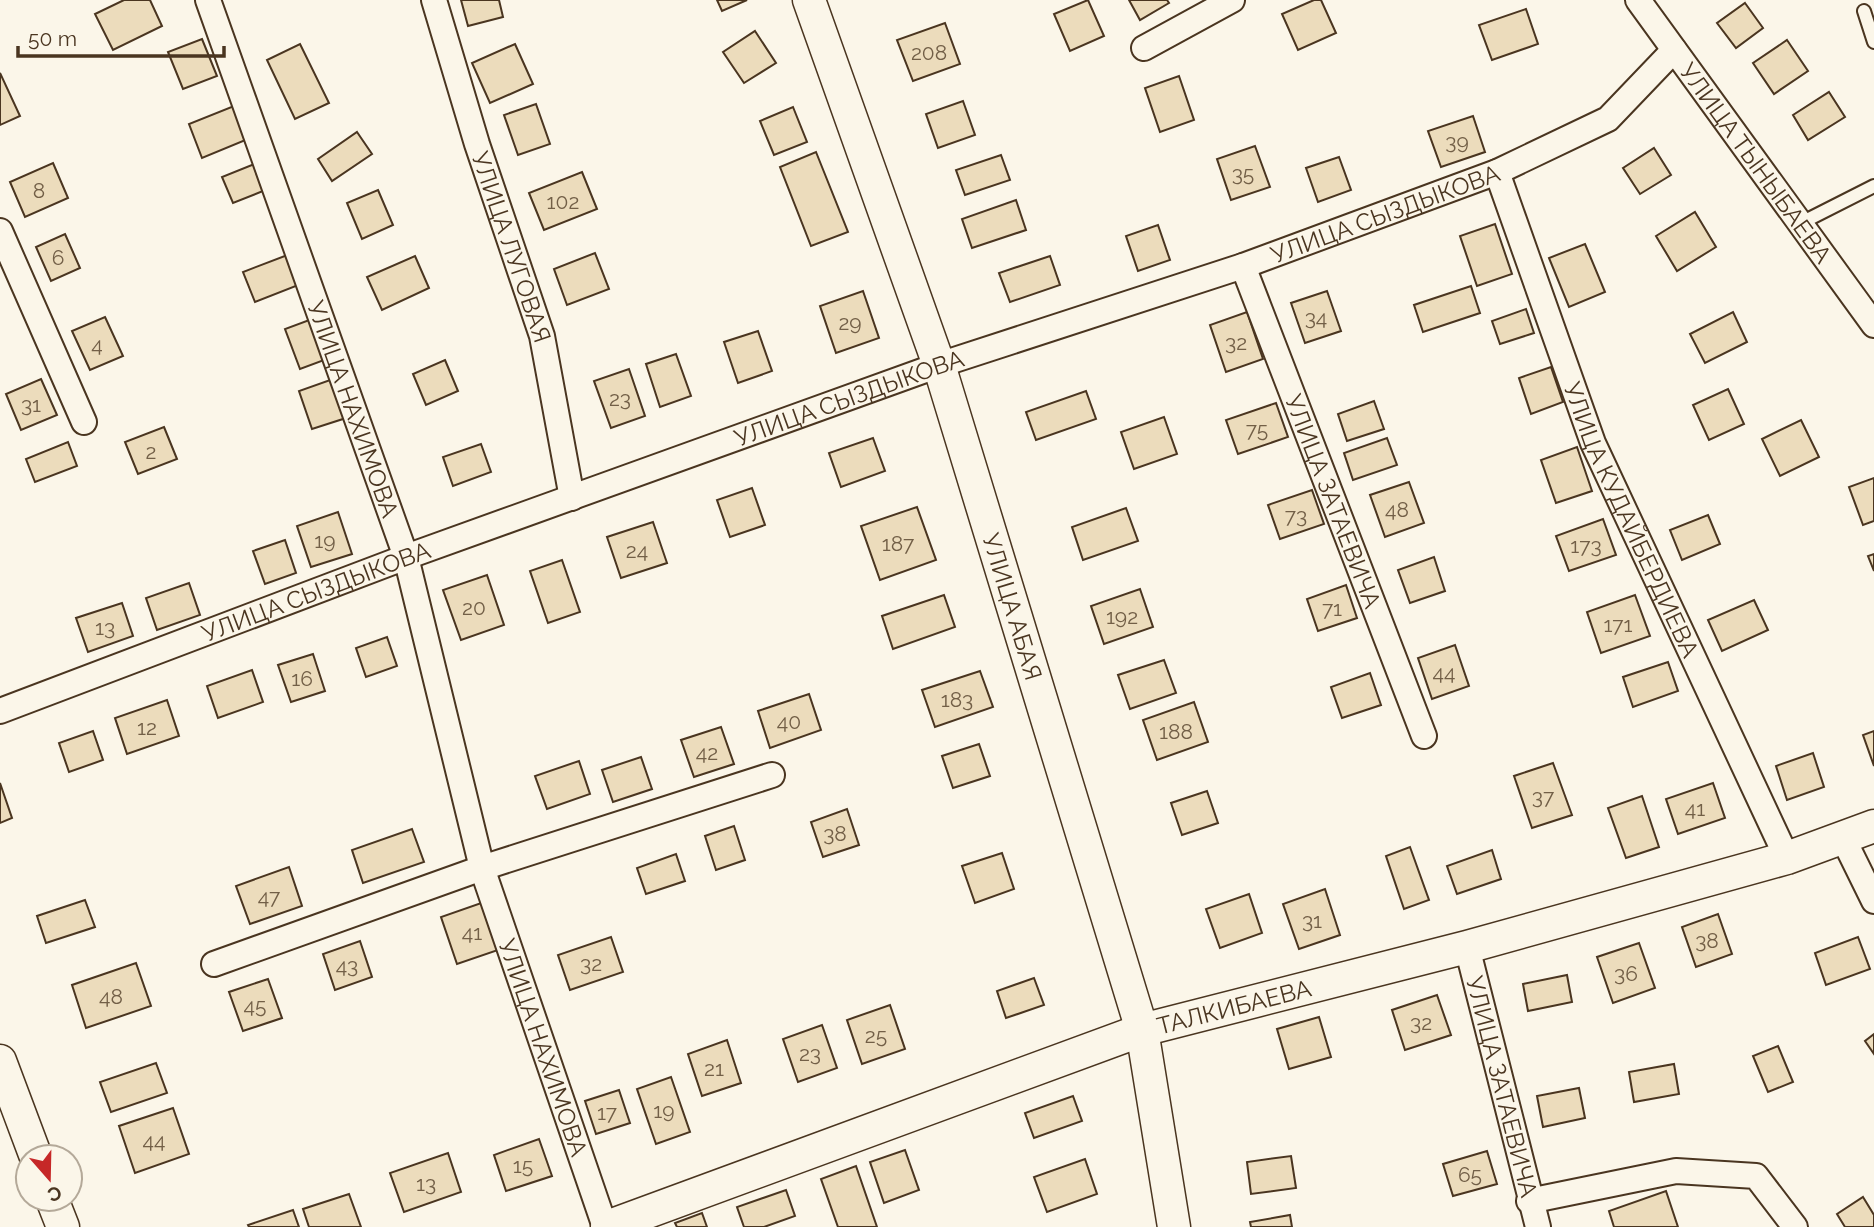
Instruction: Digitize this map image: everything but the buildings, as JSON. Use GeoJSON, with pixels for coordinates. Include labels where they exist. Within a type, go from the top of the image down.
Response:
{"type":"FeatureCollection","features":[{"type":"Feature","properties":{"kind":"street","name":"УЛИЦА НАХИМОВА"},"geometry":{"type":"LineString","coordinates":[[208,0],[406,557],[482,869],[606,1227]]}},
{"type":"Feature","properties":{"kind":"street","name":"УЛИЦА ЛУГОВАЯ"},"geometry":{"type":"LineString","coordinates":[[434,0],[477,144],[542,336],[572,498]]}},
{"type":"Feature","properties":{"kind":"street","name":"УЛИЦА АБАЯ"},"geometry":{"type":"LineString","coordinates":[[809,0],[939,365],[1142,1030],[1174,1227]]}},
{"type":"Feature","properties":{"kind":"street"},"geometry":{"type":"LineString","coordinates":[[1144,48],[1232,0]]}},
{"type":"Feature","properties":{"kind":"street","name":"УЛИЦА ТЫНЫБАЕВА"},"geometry":{"type":"LineString","coordinates":[[1638,0],[1798,224],[1874,325]]}},
{"type":"Feature","properties":{"kind":"street","name":"УЛИЦА СЫЗДЫКОВА"},"geometry":{"type":"LineString","coordinates":[[0,711],[406,557],[939,365],[1243,266],[1497,172],[1608,119],[1674,50]]}},
{"type":"Feature","properties":{"kind":"street","name":"УЛИЦА КУДАЙБЕРДИЕВА"},"geometry":{"type":"LineString","coordinates":[[1497,172],[1592,443],[1787,858]]}},
{"type":"Feature","properties":{"kind":"street"},"geometry":{"type":"LineString","coordinates":[[0,231],[84,422]]}},
{"type":"Feature","properties":{"kind":"street","name":"УЛИЦА ЗАТАЕВИЧА"},"geometry":{"type":"LineString","coordinates":[[1243,266],[1424,736]]}},
{"type":"Feature","properties":{"kind":"street"},"geometry":{"type":"LineString","coordinates":[[214,964],[482,869],[772,775]]}},
{"type":"Feature","properties":{"kind":"street","name":"ТАЛКИБАЕВА"},"geometry":{"type":"LineString","coordinates":[[606,1227],[1142,1030],[1467,947],[1787,858],[1874,826]]}},
{"type":"Feature","properties":{"kind":"street"},"geometry":{"type":"LineString","coordinates":[[1842,836],[1874,901]]}},
{"type":"Feature","properties":{"kind":"street","name":"УЛИЦА ЗАТАЕВИЧА"},"geometry":{"type":"LineString","coordinates":[[1467,947],[1529,1201],[1538,1227]]}},
{"type":"Feature","properties":{"kind":"street"},"geometry":{"type":"LineString","coordinates":[[0,1061],[31,1143]]}},
{"type":"Feature","properties":{"kind":"street"},"geometry":{"type":"LineString","coordinates":[[1529,1201],[1676,1171],[1756,1176],[1795,1227]]}},
{"type":"Feature","properties":{"kind":"lane"},"geometry":{"type":"LineString","coordinates":[[1864,11],[1874,42]]}},
{"type":"Feature","properties":{"kind":"lane"},"geometry":{"type":"LineString","coordinates":[[1798,224],[1874,186]]}}]}
